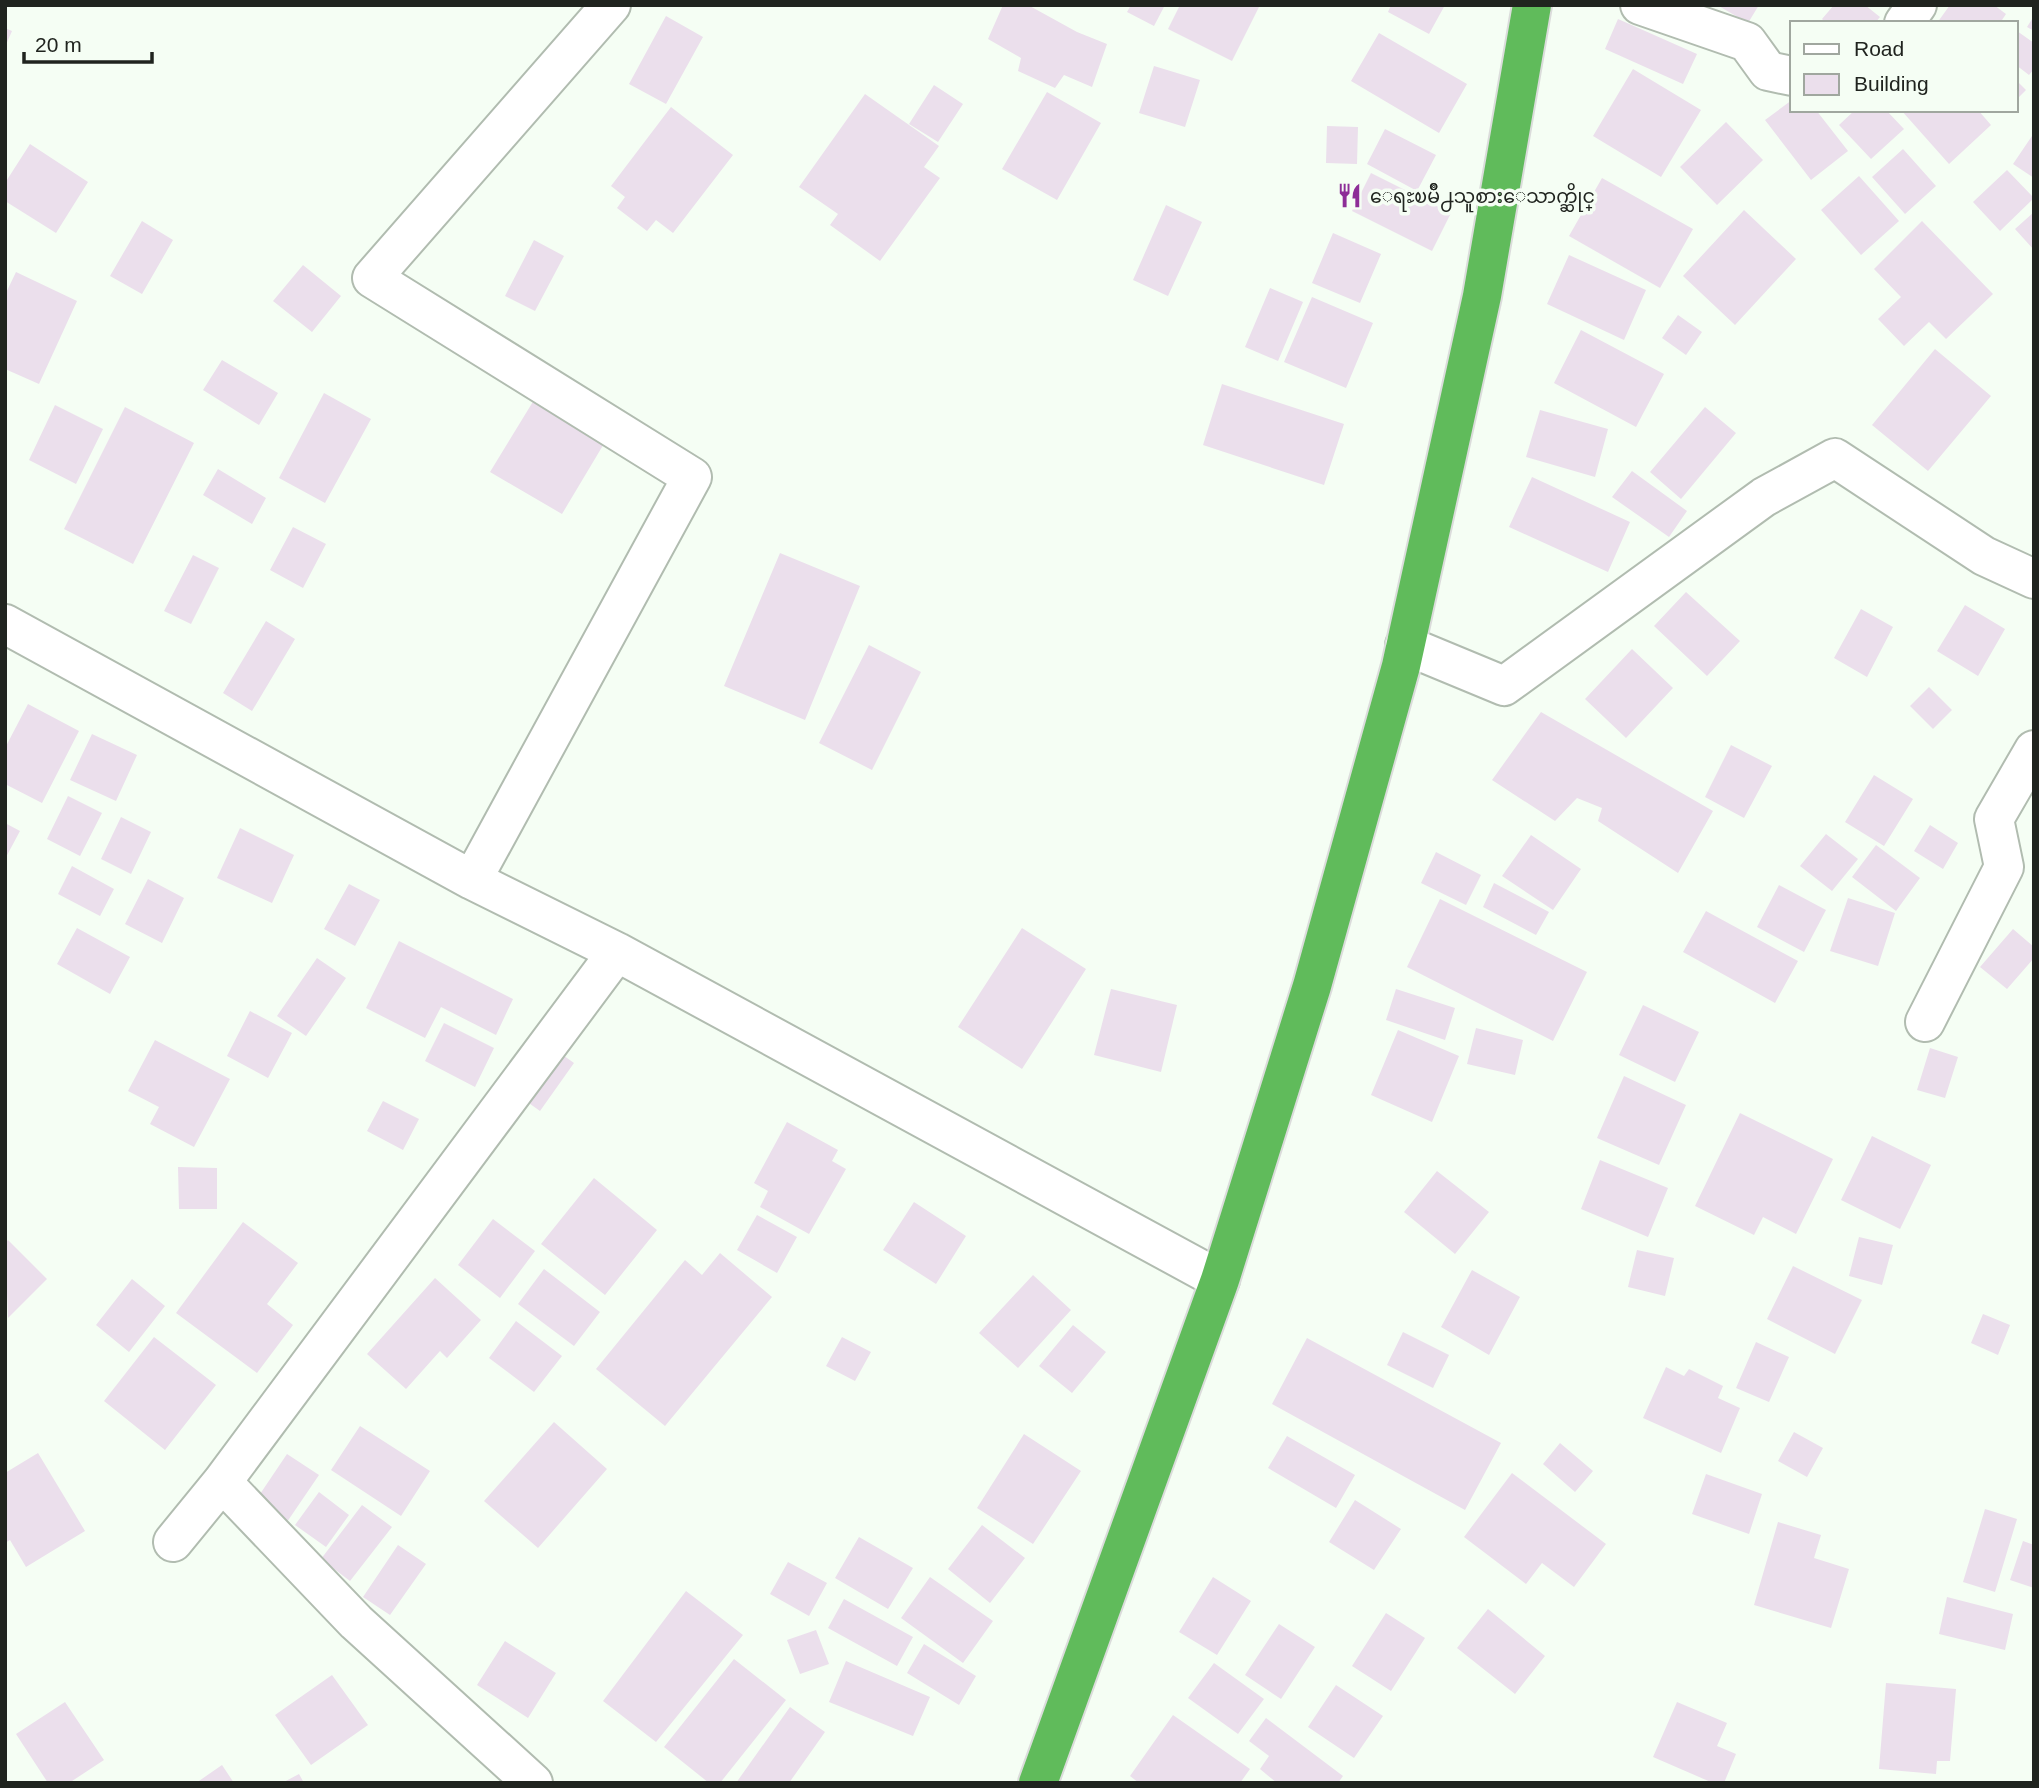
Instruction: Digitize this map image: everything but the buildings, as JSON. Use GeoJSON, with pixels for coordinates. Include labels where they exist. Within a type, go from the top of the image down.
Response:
{"type":"FeatureCollection","features":[{"type":"Feature","properties":{"kind":"highway"},"geometry":{"type":"LineString","coordinates":[[1038,1783],[1146,1492],[1220,1280],[1312,986],[1405,645],[1482,296],[1532,5]]}},
{"type":"Feature","properties":{"kind":"street"},"geometry":{"type":"LineString","coordinates":[[471,880],[692,477],[372,278],[611,5]]}},
{"type":"Feature","properties":{"kind":"street"},"geometry":{"type":"LineString","coordinates":[[1640,5],[1747,42],[1768,71],[1790,76]]}},
{"type":"Feature","properties":{"kind":"street"},"geometry":{"type":"LineString","coordinates":[[1905,21],[1917,5]]}},
{"type":"Feature","properties":{"kind":"street"},"geometry":{"type":"LineString","coordinates":[[1405,645],[1504,686],[1763,498],[1835,458],[1984,556],[2034,579]]}},
{"type":"Feature","properties":{"kind":"street"},"geometry":{"type":"LineString","coordinates":[[5,624],[471,880],[617,952],[1220,1280]]}},
{"type":"Feature","properties":{"kind":"street"},"geometry":{"type":"LineString","coordinates":[[1925,1023],[2004,867],[1994,819],[2034,750]]}},
{"type":"Feature","properties":{"kind":"street"},"geometry":{"type":"LineString","coordinates":[[173,1542],[222,1482],[617,952]]}},
{"type":"Feature","properties":{"kind":"street"},"geometry":{"type":"LineString","coordinates":[[222,1482],[356,1622],[533,1783]]}},
{"type":"Feature","properties":{"kind":"place","name":"ေရႊၿမိဳ႕သူစားေသာက္ဆိုင္"},"geometry":{"type":"Point","coordinates":[1350,196]}}]}
